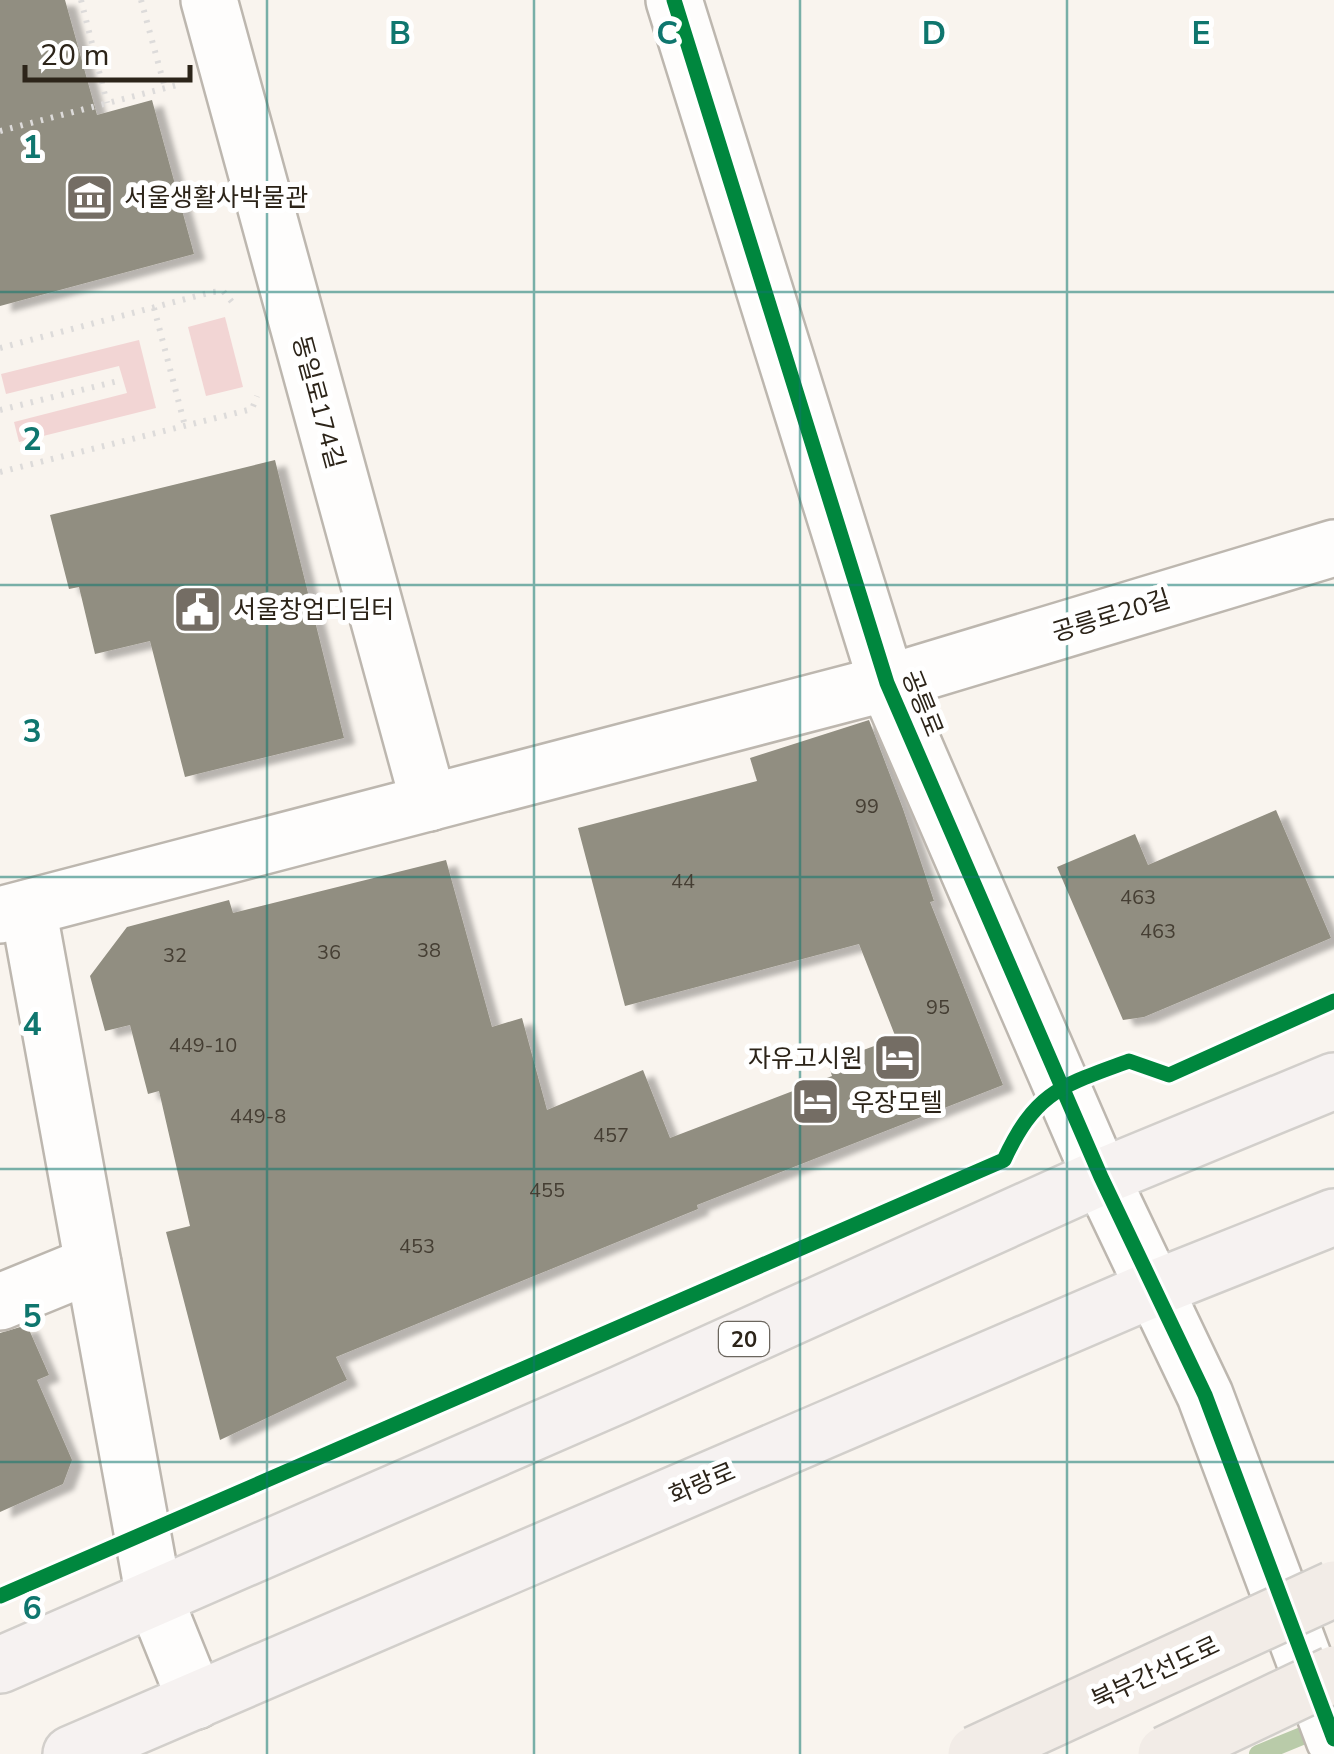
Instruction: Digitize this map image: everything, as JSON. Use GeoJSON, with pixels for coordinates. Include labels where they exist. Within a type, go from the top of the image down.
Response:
{"type":"FeatureCollection","features":[{"type":"Feature","properties":{"kind":"highway","name":"북부간선도로"},"geometry":{"type":"LineString","coordinates":[[976,1754],[1334,1589]]}},
{"type":"Feature","properties":{"kind":"highway"},"geometry":{"type":"LineString","coordinates":[[1166,1754],[1334,1674]]}},
{"type":"Feature","properties":{"kind":"main road","name":"20"},"geometry":{"type":"LineString","coordinates":[[0,1664],[621,1394],[1101,1177],[1334,1081]]}},
{"type":"Feature","properties":{"kind":"main road","name":"화랑로"},"geometry":{"type":"LineString","coordinates":[[71,1754],[1153,1288],[1334,1217]]}},
{"type":"Feature","properties":{"kind":"street","name":"동일로174길"},"geometry":{"type":"LineString","coordinates":[[209,0],[429,803]]}},
{"type":"Feature","properties":{"kind":"street","name":"공릉로"},"geometry":{"type":"LineString","coordinates":[[674,0],[887,683],[1101,1177],[1205,1395],[1334,1738]]}},
{"type":"Feature","properties":{"kind":"street","name":"공릉로20길"},"geometry":{"type":"LineString","coordinates":[[887,683],[1334,548]]}},
{"type":"Feature","properties":{"kind":"street"},"geometry":{"type":"LineString","coordinates":[[196,1701],[154,1597],[93,1264],[14,912],[887,683]]}},
{"type":"Feature","properties":{"kind":"street"},"geometry":{"type":"LineString","coordinates":[[0,1302],[93,1264]]}},
{"type":"Feature","properties":{"kind":"path"},"geometry":{"type":"LineString","coordinates":[[81,0],[107,103]]}},
{"type":"Feature","properties":{"kind":"path"},"geometry":{"type":"LineString","coordinates":[[141,0],[165,88]]}},
{"type":"Feature","properties":{"kind":"path"},"geometry":{"type":"LineString","coordinates":[[0,130],[188,82]]}},
{"type":"Feature","properties":{"kind":"path"},"geometry":{"type":"LineString","coordinates":[[0,348],[222,292],[234,305]]}},
{"type":"Feature","properties":{"kind":"path"},"geometry":{"type":"LineString","coordinates":[[154,308],[184,426]]}},
{"type":"Feature","properties":{"kind":"path"},"geometry":{"type":"LineString","coordinates":[[0,410],[118,380]]}},
{"type":"Feature","properties":{"kind":"path"},"geometry":{"type":"LineString","coordinates":[[0,472],[252,409],[258,403],[256,392]]}},
{"type":"Feature","properties":{"kind":"shaded area"},"geometry":{"type":"Polygon","coordinates":[[[225,317],[243,387],[206,396],[188,327],[225,317]]]}},
{"type":"Feature","properties":{"kind":"shaded area"},"geometry":{"type":"Polygon","coordinates":[[[139,340],[156,408],[19,442],[14,422],[127,393],[119,366],[6,394],[1,374],[139,340]]]}},
{"type":"Feature","properties":{"kind":"building","name":"서울생활사박물관"},"geometry":{"type":"Polygon","coordinates":[[[0,0],[65,0],[97,115],[152,100],[194,254],[0,306],[0,0]]]}},
{"type":"Feature","properties":{"kind":"building","name":"서울창업디딤터"},"geometry":{"type":"Polygon","coordinates":[[[275,460],[344,738],[185,777],[150,641],[95,654],[79,587],[69,589],[50,515],[275,460]]]}},
{"type":"Feature","properties":{"kind":"building"},"geometry":{"type":"Polygon","coordinates":[[[869,720],[934,901],[930,902],[1003,1085],[697,1205],[698,1209],[336,1357],[347,1380],[220,1440],[166,1232],[190,1226],[159,1091],[148,1094],[130,1025],[105,1031],[90,976],[127,927],[229,900],[233,913],[446,860],[492,1027],[522,1018],[547,1110],[643,1070],[670,1138],[832,1076],[828,1063],[896,1038],[859,944],[625,1006],[578,828],[757,781],[750,758],[869,720]]]}},
{"type":"Feature","properties":{"kind":"building"},"geometry":{"type":"Polygon","coordinates":[[[1276,810],[1331,938],[1144,1017],[1123,1020],[1057,867],[1135,834],[1148,865],[1276,810]]]}},
{"type":"Feature","properties":{"kind":"building"},"geometry":{"type":"Polygon","coordinates":[[[27,1325],[49,1375],[37,1380],[72,1460],[63,1484],[0,1512],[0,1333],[27,1325]]]}},
{"type":"Feature","properties":{"kind":"waterway"},"geometry":{"type":"LineString","coordinates":[[1258,1754],[1324,1727]]}},
{"type":"Feature","properties":{"kind":"cycle path"},"geometry":{"type":"LineString","coordinates":[[674,0],[887,683],[1101,1177],[1205,1395],[1334,1739]]}},
{"type":"Feature","properties":{"kind":"cycle path"},"geometry":{"type":"LineString","coordinates":[[0,1596],[1004,1160],[1027,1119],[1040,1105],[1085,1077],[1129,1061],[1169,1075],[1334,1001]]}},
{"type":"Feature","properties":{"kind":"place","name":"서울생활사박물관"},"geometry":{"type":"Point","coordinates":[89,197]}},
{"type":"Feature","properties":{"kind":"place","name":"서울창업디딤터"},"geometry":{"type":"Point","coordinates":[198,609]}},
{"type":"Feature","properties":{"kind":"place","name":"자유고시원"},"geometry":{"type":"Point","coordinates":[898,1058]}},
{"type":"Feature","properties":{"kind":"place","name":"우장모텔"},"geometry":{"type":"Point","coordinates":[816,1102]}}]}
